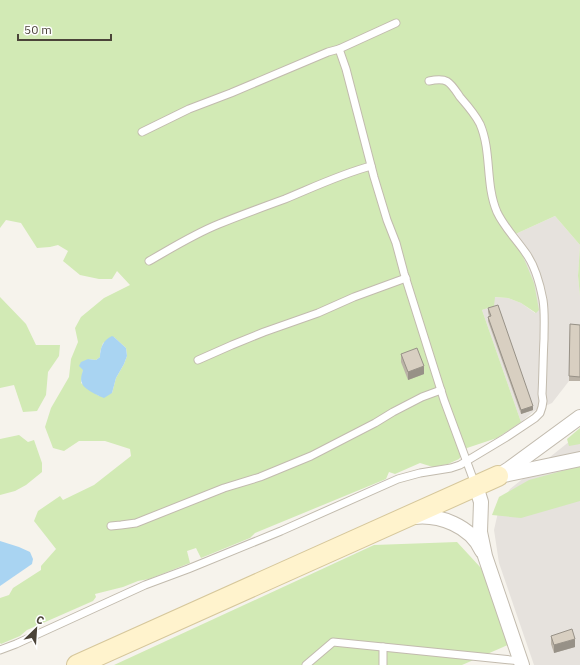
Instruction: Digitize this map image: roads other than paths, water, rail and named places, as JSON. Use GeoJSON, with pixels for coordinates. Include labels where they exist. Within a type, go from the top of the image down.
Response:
{"type":"FeatureCollection","features":[{"type":"Feature","properties":{"kind":"street"},"geometry":{"type":"LineString","coordinates":[[77,665],[498,476],[580,417]]}},
{"type":"Feature","properties":{"kind":"street"},"geometry":{"type":"LineString","coordinates":[[498,476],[580,459]]}},
{"type":"Feature","properties":{"kind":"street"},"geometry":{"type":"LineString","coordinates":[[476,486],[481,502],[480,532],[485,556],[521,663]]}},
{"type":"Feature","properties":{"kind":"street"},"geometry":{"type":"LineString","coordinates":[[403,518],[427,516],[440,518],[450,522],[469,534],[481,548],[485,556]]}},
{"type":"Feature","properties":{"kind":"lane"},"geometry":{"type":"LineString","coordinates":[[142,132],[189,109],[328,52],[339,49],[396,23]]}},
{"type":"Feature","properties":{"kind":"lane"},"geometry":{"type":"LineString","coordinates":[[339,49],[346,69],[371,166],[387,220],[396,243],[441,390],[476,486]]}},
{"type":"Feature","properties":{"kind":"lane"},"geometry":{"type":"LineString","coordinates":[[0,650],[145,585],[188,570],[274,534],[398,479],[420,473],[451,468],[505,438],[540,413],[543,401],[544,312],[538,281],[532,263],[503,223],[493,201],[490,189],[488,158],[480,124],[453,86],[442,80],[429,81]]}},
{"type":"Feature","properties":{"kind":"lane"},"geometry":{"type":"LineString","coordinates":[[149,262],[194,235],[219,224],[334,178],[371,166]]}},
{"type":"Feature","properties":{"kind":"lane"},"geometry":{"type":"LineString","coordinates":[[198,360],[257,335],[318,313],[354,297],[406,278]]}},
{"type":"Feature","properties":{"kind":"lane"},"geometry":{"type":"LineString","coordinates":[[111,526],[136,523],[224,488],[284,468],[311,456],[375,423],[410,403],[441,390]]}},
{"type":"Feature","properties":{"kind":"lane"},"geometry":{"type":"LineString","coordinates":[[306,665],[333,642],[521,663]]}},
{"type":"Feature","properties":{"kind":"lane"},"geometry":{"type":"LineString","coordinates":[[383,647],[383,665]]}},
{"type":"Feature","properties":{"kind":"water"},"geometry":{"type":"Polygon","coordinates":[[[112,336],[126,348],[127,356],[116,378],[112,393],[104,398],[85,388],[81,380],[83,370],[79,366],[81,362],[88,359],[96,360],[100,357],[103,345],[106,340],[112,336]]]}},
{"type":"Feature","properties":{"kind":"water"},"geometry":{"type":"Polygon","coordinates":[[[0,541],[30,552],[33,559],[32,564],[0,586],[0,541]]]}}]}
